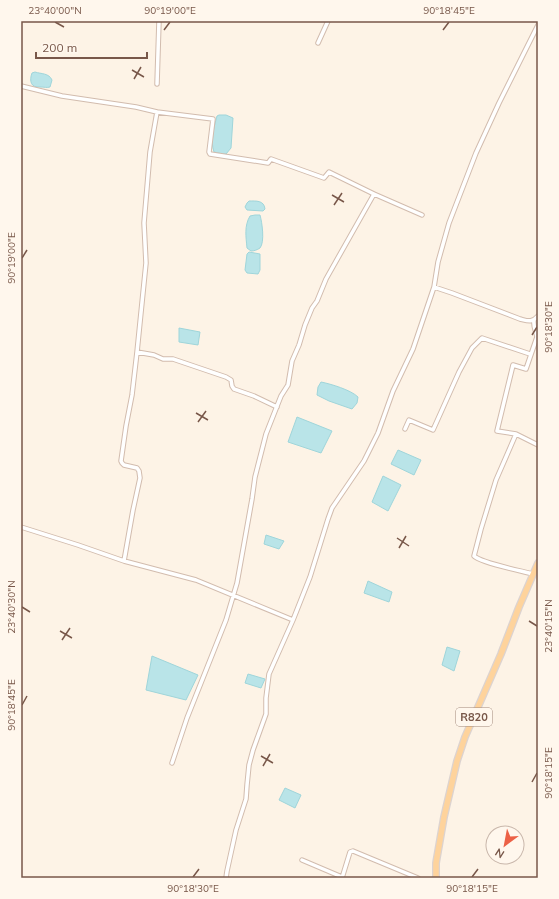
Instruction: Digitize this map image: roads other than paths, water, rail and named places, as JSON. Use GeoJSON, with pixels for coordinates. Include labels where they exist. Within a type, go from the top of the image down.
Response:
{"type":"FeatureCollection","features":[{"type":"Feature","properties":{"kind":"main road","name":"R820"},"geometry":{"type":"LineString","coordinates":[[436,878],[436,863],[444,817],[465,737],[538,563]]}},
{"type":"Feature","properties":{"kind":"street"},"geometry":{"type":"LineString","coordinates":[[157,84],[159,21]]}},
{"type":"Feature","properties":{"kind":"street"},"geometry":{"type":"LineString","coordinates":[[318,43],[328,21]]}},
{"type":"Feature","properties":{"kind":"street"},"geometry":{"type":"LineString","coordinates":[[226,878],[236,830],[246,799],[252,750],[266,714],[268,674],[293,620],[310,577],[332,508],[364,461],[378,433],[393,392],[412,349],[434,287],[438,262],[449,223],[476,153],[499,102],[538,25]]}},
{"type":"Feature","properties":{"kind":"street"},"geometry":{"type":"LineString","coordinates":[[21,86],[62,96],[136,107],[157,112],[213,119],[210,154],[268,163],[271,159],[324,178],[329,172],[422,215]]}},
{"type":"Feature","properties":{"kind":"street"},"geometry":{"type":"LineString","coordinates":[[124,561],[140,478],[137,468],[124,465],[121,461],[137,352],[146,263],[144,223],[150,152],[157,112]]}},
{"type":"Feature","properties":{"kind":"street"},"geometry":{"type":"LineString","coordinates":[[172,763],[226,620],[237,583],[255,477],[266,434],[288,385],[292,361],[299,345],[304,325],[317,301],[326,279],[374,194]]}},
{"type":"Feature","properties":{"kind":"street"},"geometry":{"type":"LineString","coordinates":[[434,287],[529,322],[538,316]]}},
{"type":"Feature","properties":{"kind":"street"},"geometry":{"type":"LineString","coordinates":[[534,320],[534,328],[537,337],[526,369],[513,365],[497,431],[516,434],[538,444]]}},
{"type":"Feature","properties":{"kind":"street"},"geometry":{"type":"LineString","coordinates":[[405,429],[409,420],[433,430],[458,372],[472,348],[482,338],[530,354]]}},
{"type":"Feature","properties":{"kind":"street"},"geometry":{"type":"LineString","coordinates":[[137,352],[154,355],[163,359],[173,359],[226,377],[231,380],[234,389],[254,396],[277,407]]}},
{"type":"Feature","properties":{"kind":"street"},"geometry":{"type":"LineString","coordinates":[[516,434],[496,480],[474,556],[477,559],[533,574]]}},
{"type":"Feature","properties":{"kind":"street"},"geometry":{"type":"LineString","coordinates":[[21,527],[124,561],[196,580],[293,620]]}},
{"type":"Feature","properties":{"kind":"street"},"geometry":{"type":"LineString","coordinates":[[302,860],[342,877],[350,852],[353,851],[418,878]]}},
{"type":"Feature","properties":{"kind":"water"},"geometry":{"type":"Polygon","coordinates":[[[35,72],[47,75],[51,78],[52,80],[50,87],[37,87],[33,85],[31,76],[32,73],[35,72]]]}},
{"type":"Feature","properties":{"kind":"water"},"geometry":{"type":"Polygon","coordinates":[[[226,115],[233,118],[231,148],[226,154],[214,152],[213,148],[212,139],[217,116],[226,115]]]}},
{"type":"Feature","properties":{"kind":"water"},"geometry":{"type":"Polygon","coordinates":[[[249,201],[257,201],[263,204],[265,209],[263,211],[247,210],[245,207],[249,201]]]}},
{"type":"Feature","properties":{"kind":"water"},"geometry":{"type":"Polygon","coordinates":[[[260,215],[263,237],[260,248],[251,251],[247,248],[246,228],[250,216],[260,215]]]}},
{"type":"Feature","properties":{"kind":"water"},"geometry":{"type":"Polygon","coordinates":[[[249,252],[260,254],[260,270],[258,274],[247,273],[245,270],[247,254],[249,252]]]}},
{"type":"Feature","properties":{"kind":"water"},"geometry":{"type":"Polygon","coordinates":[[[179,328],[200,332],[198,345],[179,342],[179,328]]]}},
{"type":"Feature","properties":{"kind":"water"},"geometry":{"type":"Polygon","coordinates":[[[321,382],[355,394],[358,397],[357,403],[352,409],[317,395],[318,387],[321,382]]]}},
{"type":"Feature","properties":{"kind":"water"},"geometry":{"type":"Polygon","coordinates":[[[297,417],[332,431],[321,453],[288,442],[297,417]]]}},
{"type":"Feature","properties":{"kind":"water"},"geometry":{"type":"Polygon","coordinates":[[[398,450],[421,460],[414,475],[391,464],[398,450]]]}},
{"type":"Feature","properties":{"kind":"water"},"geometry":{"type":"Polygon","coordinates":[[[383,476],[401,485],[388,511],[372,502],[383,476]]]}},
{"type":"Feature","properties":{"kind":"water"},"geometry":{"type":"Polygon","coordinates":[[[266,535],[284,541],[279,549],[264,544],[266,535]]]}},
{"type":"Feature","properties":{"kind":"water"},"geometry":{"type":"Polygon","coordinates":[[[368,581],[392,592],[389,602],[364,593],[368,581]]]}},
{"type":"Feature","properties":{"kind":"water"},"geometry":{"type":"Polygon","coordinates":[[[447,647],[460,651],[454,671],[442,665],[447,647]]]}},
{"type":"Feature","properties":{"kind":"water"},"geometry":{"type":"Polygon","coordinates":[[[152,656],[198,675],[186,700],[146,690],[152,656]]]}},
{"type":"Feature","properties":{"kind":"water"},"geometry":{"type":"Polygon","coordinates":[[[248,674],[265,679],[261,688],[245,683],[248,674]]]}},
{"type":"Feature","properties":{"kind":"water"},"geometry":{"type":"Polygon","coordinates":[[[285,788],[301,795],[295,808],[279,800],[285,788]]]}}]}
